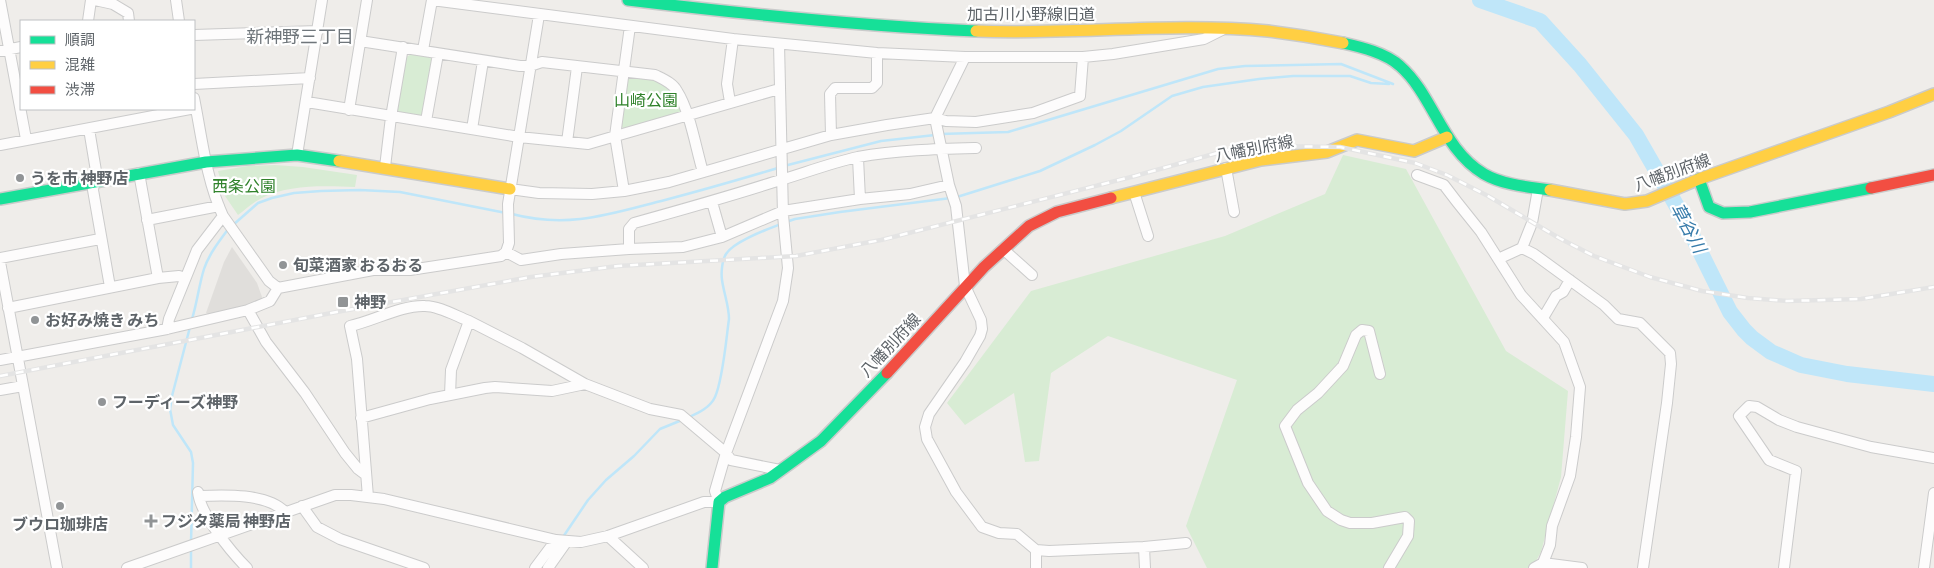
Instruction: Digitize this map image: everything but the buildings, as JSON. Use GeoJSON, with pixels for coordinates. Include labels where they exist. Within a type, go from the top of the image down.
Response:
{"type":"FeatureCollection","features":[{"type":"Feature","properties":{"kind":"street"},"geometry":{"type":"LineString","coordinates":[[0,0],[4,50],[19,94]]}},
{"type":"Feature","properties":{"kind":"street"},"geometry":{"type":"LineString","coordinates":[[88,20],[93,0],[113,4],[128,14],[130,20]]}},
{"type":"Feature","properties":{"kind":"street"},"geometry":{"type":"LineString","coordinates":[[176,0],[179,20]]}},
{"type":"Feature","properties":{"kind":"street"},"geometry":{"type":"LineString","coordinates":[[297,155],[322,0]]}},
{"type":"Feature","properties":{"kind":"street"},"geometry":{"type":"LineString","coordinates":[[349,110],[366,0]]}},
{"type":"Feature","properties":{"kind":"street"},"geometry":{"type":"LineString","coordinates":[[423,50],[432,0],[733,40],[877,53],[965,57],[1113,54],[1204,39],[1225,29]]}},
{"type":"Feature","properties":{"kind":"street","name":"加古川小野線旧道"},"geometry":{"type":"LineString","coordinates":[[628,0],[697,10],[780,18],[959,30],[1024,33],[1172,28],[1225,29],[1267,31],[1313,37],[1348,44],[1379,54],[1399,65],[1421,92],[1447,137]]}},
{"type":"Feature","properties":{"kind":"street"},"geometry":{"type":"LineString","coordinates":[[0,360],[168,329],[248,310],[270,301],[278,288],[373,270],[410,270],[501,256],[506,252],[509,243],[508,204],[538,15]]}},
{"type":"Feature","properties":{"kind":"street"},"geometry":{"type":"LineString","coordinates":[[624,192],[615,136],[630,26]]}},
{"type":"Feature","properties":{"kind":"street"},"geometry":{"type":"LineString","coordinates":[[195,35],[318,31]]}},
{"type":"Feature","properties":{"kind":"street"},"geometry":{"type":"LineString","coordinates":[[730,102],[727,84],[733,40]]}},
{"type":"Feature","properties":{"kind":"street"},"geometry":{"type":"LineString","coordinates":[[360,41],[483,61],[530,66],[542,62],[656,75],[669,82],[677,90],[687,115],[703,172]]}},
{"type":"Feature","properties":{"kind":"street"},"geometry":{"type":"LineString","coordinates":[[712,568],[719,502],[715,491],[726,453],[783,301],[788,268],[781,180],[779,44]]}},
{"type":"Feature","properties":{"kind":"street"},"geometry":{"type":"LineString","coordinates":[[4,50],[20,47]]}},
{"type":"Feature","properties":{"kind":"street"},"geometry":{"type":"LineString","coordinates":[[385,167],[403,47]]}},
{"type":"Feature","properties":{"kind":"street"},"geometry":{"type":"LineString","coordinates":[[831,135],[830,94],[835,88],[872,88],[877,83],[877,53]]}},
{"type":"Feature","properties":{"kind":"street"},"geometry":{"type":"LineString","coordinates":[[426,121],[438,54]]}},
{"type":"Feature","properties":{"kind":"street"},"geometry":{"type":"LineString","coordinates":[[0,199],[94,180],[206,162],[297,155],[385,167],[539,193],[592,194],[624,192],[669,182],[831,135],[888,124],[936,121],[976,122],[1033,113],[1080,96],[1083,56]]}},
{"type":"Feature","properties":{"kind":"street"},"geometry":{"type":"LineString","coordinates":[[965,57],[936,121],[949,185],[956,206],[965,286],[981,320],[982,329],[965,362],[928,414],[925,427],[927,439],[956,492],[982,526],[999,533],[1017,534],[1036,550],[1144,547],[1186,543]]}},
{"type":"Feature","properties":{"kind":"street"},"geometry":{"type":"LineString","coordinates":[[472,129],[483,61]]}},
{"type":"Feature","properties":{"kind":"street"},"geometry":{"type":"LineString","coordinates":[[568,142],[577,67]]}},
{"type":"Feature","properties":{"kind":"street"},"geometry":{"type":"LineString","coordinates":[[195,84],[310,78]]}},
{"type":"Feature","properties":{"kind":"street"},"geometry":{"type":"LineString","coordinates":[[307,102],[519,137],[588,144],[779,89]]}},
{"type":"Feature","properties":{"kind":"street","name":"八幡別府線"},"geometry":{"type":"LineString","coordinates":[[719,502],[725,496],[770,478],[821,440],[907,352],[965,286],[1029,226],[1057,212],[1226,168],[1283,156],[1326,152],[1357,140],[1414,150],[1422,149],[1447,137],[1465,158],[1484,174],[1509,183],[1625,204],[1647,201],[1699,179],[1889,112],[1934,94]]}},
{"type":"Feature","properties":{"kind":"street"},"geometry":{"type":"LineString","coordinates":[[21,110],[26,139]]}},
{"type":"Feature","properties":{"kind":"street"},"geometry":{"type":"LineString","coordinates":[[0,145],[89,129],[147,113],[167,110]]}},
{"type":"Feature","properties":{"kind":"street"},"geometry":{"type":"LineString","coordinates":[[194,110],[206,162],[221,211],[269,281],[278,288]]}},
{"type":"Feature","properties":{"kind":"street"},"geometry":{"type":"LineString","coordinates":[[89,129],[96,171],[92,190],[110,287]]}},
{"type":"Feature","properties":{"kind":"street"},"geometry":{"type":"LineString","coordinates":[[629,249],[629,229],[634,223],[712,202],[781,180],[858,158],[942,149],[976,148]]}},
{"type":"Feature","properties":{"kind":"street"},"geometry":{"type":"LineString","coordinates":[[858,158],[860,199]]}},
{"type":"Feature","properties":{"kind":"street"},"geometry":{"type":"LineString","coordinates":[[1226,168],[1234,212]]}},
{"type":"Feature","properties":{"kind":"street"},"geometry":{"type":"LineString","coordinates":[[139,173],[158,278]]}},
{"type":"Feature","properties":{"kind":"street"},"geometry":{"type":"LineString","coordinates":[[1417,175],[1444,185],[1481,232],[1521,295],[1564,342],[1580,387],[1576,437],[1570,476],[1552,526],[1550,545],[1540,566],[1582,568]]}},
{"type":"Feature","properties":{"kind":"street"},"geometry":{"type":"LineString","coordinates":[[1699,179],[1709,207],[1723,213],[1750,212],[1934,175]]}},
{"type":"Feature","properties":{"kind":"street"},"geometry":{"type":"LineString","coordinates":[[506,252],[521,260],[562,254],[683,247],[722,237],[783,213],[860,199],[910,194],[949,185]]}},
{"type":"Feature","properties":{"kind":"street"},"geometry":{"type":"LineString","coordinates":[[1498,259],[1522,248],[1532,223],[1538,189]]}},
{"type":"Feature","properties":{"kind":"street"},"geometry":{"type":"LineString","coordinates":[[1134,192],[1148,236]]}},
{"type":"Feature","properties":{"kind":"street"},"geometry":{"type":"LineString","coordinates":[[712,202],[722,237]]}},
{"type":"Feature","properties":{"kind":"street"},"geometry":{"type":"LineString","coordinates":[[147,220],[221,211]]}},
{"type":"Feature","properties":{"kind":"street"},"geometry":{"type":"LineString","coordinates":[[168,329],[169,319],[185,278],[198,250],[221,211]]}},
{"type":"Feature","properties":{"kind":"street"},"geometry":{"type":"LineString","coordinates":[[57,568],[2,284],[0,260],[100,239]]}},
{"type":"Feature","properties":{"kind":"street"},"geometry":{"type":"LineString","coordinates":[[1522,248],[1604,304],[1618,319],[1640,323],[1670,353],[1671,364],[1667,403],[1643,568]]}},
{"type":"Feature","properties":{"kind":"street"},"geometry":{"type":"LineString","coordinates":[[1004,249],[1032,275]]}},
{"type":"Feature","properties":{"kind":"street"},"geometry":{"type":"LineString","coordinates":[[8,308],[158,278],[179,276],[185,278]]}},
{"type":"Feature","properties":{"kind":"street"},"geometry":{"type":"LineString","coordinates":[[1543,318],[1556,296],[1563,292],[1570,280]]}},
{"type":"Feature","properties":{"kind":"street"},"geometry":{"type":"LineString","coordinates":[[368,497],[357,359],[350,326],[371,321],[384,314],[424,306],[432,307],[469,321],[522,348],[584,384],[650,409],[681,415],[726,453],[731,460],[780,470]]}},
{"type":"Feature","properties":{"kind":"street"},"geometry":{"type":"LineString","coordinates":[[248,310],[266,342],[305,393],[345,453],[358,469],[366,475]]}},
{"type":"Feature","properties":{"kind":"street"},"geometry":{"type":"LineString","coordinates":[[450,395],[451,370],[469,321]]}},
{"type":"Feature","properties":{"kind":"street"},"geometry":{"type":"LineString","coordinates":[[1380,374],[1369,331],[1362,330],[1356,335],[1343,366],[1318,393],[1297,410],[1285,426],[1308,483],[1327,511],[1341,520],[1350,523],[1372,523],[1405,517],[1409,521],[1408,536],[1389,568]]}},
{"type":"Feature","properties":{"kind":"street"},"geometry":{"type":"LineString","coordinates":[[361,418],[450,395],[495,387],[552,391],[584,384]]}},
{"type":"Feature","properties":{"kind":"street"},"geometry":{"type":"LineString","coordinates":[[0,390],[23,386]]}},
{"type":"Feature","properties":{"kind":"street"},"geometry":{"type":"LineString","coordinates":[[1784,568],[1796,471],[1769,460],[1739,416],[1746,408],[1749,406],[1758,407],[1779,420],[1798,427],[1871,447],[1934,458]]}},
{"type":"Feature","properties":{"kind":"street"},"geometry":{"type":"LineString","coordinates":[[1924,568],[1934,493]]}},
{"type":"Feature","properties":{"kind":"street"},"geometry":{"type":"LineString","coordinates":[[247,568],[220,536],[199,501],[198,494],[268,500],[285,512]]}},
{"type":"Feature","properties":{"kind":"street"},"geometry":{"type":"LineString","coordinates":[[127,568],[335,495],[392,500],[556,540],[581,542],[608,536],[704,502],[719,502]]}},
{"type":"Feature","properties":{"kind":"street"},"geometry":{"type":"LineString","coordinates":[[302,506],[317,527],[340,539],[405,565],[424,568]]}},
{"type":"Feature","properties":{"kind":"street"},"geometry":{"type":"LineString","coordinates":[[608,536],[644,568]]}},
{"type":"Feature","properties":{"kind":"street"},"geometry":{"type":"LineString","coordinates":[[534,568],[556,540]]}},
{"type":"Feature","properties":{"kind":"street"},"geometry":{"type":"LineString","coordinates":[[554,566],[567,541]]}},
{"type":"Feature","properties":{"kind":"street"},"geometry":{"type":"LineString","coordinates":[[1144,547],[1145,568]]}},
{"type":"Feature","properties":{"kind":"street"},"geometry":{"type":"LineString","coordinates":[[1036,550],[1036,568]]}},
{"type":"Feature","properties":{"kind":"shaded area"},"geometry":{"type":"Polygon","coordinates":[[[232,247],[257,283],[262,297],[261,301],[213,316],[206,313],[224,262],[232,247]]]}},
{"type":"Feature","properties":{"kind":"green space"},"geometry":{"type":"Polygon","coordinates":[[[412,54],[428,55],[435,63],[426,117],[401,116],[397,111],[406,57],[412,54]]]}},
{"type":"Feature","properties":{"kind":"green space","name":"山崎公園"},"geometry":{"type":"Polygon","coordinates":[[[632,75],[663,82],[672,91],[682,109],[678,115],[624,130],[621,125],[626,80],[632,75]]]}},
{"type":"Feature","properties":{"kind":"green space"},"geometry":{"type":"Polygon","coordinates":[[[1343,155],[1406,169],[1506,351],[1568,391],[1561,477],[1541,552],[1532,568],[1207,568],[1186,526],[1237,380],[1108,336],[1051,373],[1039,461],[1025,462],[1014,393],[965,425],[947,403],[1031,291],[1225,236],[1325,194],[1343,155]]]}},
{"type":"Feature","properties":{"kind":"green space","name":"西条公園"},"geometry":{"type":"Polygon","coordinates":[[[275,165],[357,175],[355,187],[294,188],[260,199],[238,215],[225,196],[218,171],[248,166],[275,165]]]}},
{"type":"Feature","properties":{"kind":"waterway","name":"草谷川"},"geometry":{"type":"LineString","coordinates":[[1480,0],[1540,21],[1580,65],[1636,135],[1683,217],[1730,312],[1752,338],[1771,352],[1801,365],[1847,374],[1934,384]]}},
{"type":"Feature","properties":{"kind":"waterway"},"geometry":{"type":"LineString","coordinates":[[940,134],[1008,132],[1218,69],[1245,66],[1341,64],[1393,84]]}},
{"type":"Feature","properties":{"kind":"waterway"},"geometry":{"type":"LineString","coordinates":[[957,197],[1040,171],[1121,131],[1172,96],[1203,87],[1293,76],[1350,76],[1371,83],[1389,84]]}},
{"type":"Feature","properties":{"kind":"waterway"},"geometry":{"type":"LineString","coordinates":[[784,166],[881,141],[935,135]]}},
{"type":"Feature","properties":{"kind":"waterway"},"geometry":{"type":"LineString","coordinates":[[512,214],[552,220],[571,220],[607,215],[778,168]]}},
{"type":"Feature","properties":{"kind":"waterway"},"geometry":{"type":"LineString","coordinates":[[233,225],[258,203],[294,193],[321,191],[400,192],[506,213]]}},
{"type":"Feature","properties":{"kind":"waterway"},"geometry":{"type":"LineString","coordinates":[[786,222],[840,212],[951,198]]}},
{"type":"Feature","properties":{"kind":"waterway"},"geometry":{"type":"LineString","coordinates":[[687,418],[710,404],[718,389],[729,319],[722,277],[722,267],[726,254],[743,240],[781,224]]}},
{"type":"Feature","properties":{"kind":"waterway"},"geometry":{"type":"LineString","coordinates":[[192,319],[206,263],[229,228]]}},
{"type":"Feature","properties":{"kind":"waterway"},"geometry":{"type":"LineString","coordinates":[[190,327],[170,409],[173,425],[191,452],[193,463],[191,543]]}},
{"type":"Feature","properties":{"kind":"waterway"},"geometry":{"type":"LineString","coordinates":[[563,537],[588,500],[606,480],[634,456],[660,429],[682,420]]}},
{"type":"Feature","properties":{"kind":"waterway"},"geometry":{"type":"LineString","coordinates":[[191,548],[191,568]]}},
{"type":"Feature","properties":{"kind":"railway"},"geometry":{"type":"LineString","coordinates":[[0,376],[531,277],[618,266],[796,256],[881,240],[1135,176],[1235,148],[1269,146],[1340,147],[1415,163],[1447,175],[1488,196],[1559,238],[1594,256],[1650,277],[1702,291],[1748,298],[1787,301],[1861,299],[1934,287]]}},
{"type":"Feature","properties":{"kind":"traffic: fast"},"geometry":{"type":"LineString","coordinates":[[628,0],[802,19],[976,31]]}},
{"type":"Feature","properties":{"kind":"traffic: fast"},"geometry":{"type":"LineString","coordinates":[[1343,43],[1381,54],[1400,66],[1422,92],[1458,151],[1484,174],[1508,183],[1550,190]]}},
{"type":"Feature","properties":{"kind":"traffic: fast"},"geometry":{"type":"LineString","coordinates":[[0,199],[206,162],[297,155],[339,161]]}},
{"type":"Feature","properties":{"kind":"traffic: fast"},"geometry":{"type":"LineString","coordinates":[[1699,179],[1709,207],[1723,213],[1750,212],[1871,188]]}},
{"type":"Feature","properties":{"kind":"traffic: fast"},"geometry":{"type":"LineString","coordinates":[[712,568],[719,502],[725,497],[770,478],[821,441],[887,373]]}},
{"type":"Feature","properties":{"kind":"traffic: slow"},"geometry":{"type":"LineString","coordinates":[[976,31],[1012,32],[1159,28],[1232,29],[1277,32],[1343,43]]}},
{"type":"Feature","properties":{"kind":"traffic: slow"},"geometry":{"type":"LineString","coordinates":[[1550,190],[1625,204],[1647,201],[1699,179],[1889,112],[1934,94]]}},
{"type":"Feature","properties":{"kind":"traffic: slow"},"geometry":{"type":"LineString","coordinates":[[1111,198],[1261,160],[1327,152],[1357,140],[1414,151],[1447,137]]}},
{"type":"Feature","properties":{"kind":"traffic: slow"},"geometry":{"type":"LineString","coordinates":[[339,161],[510,189]]}},
{"type":"Feature","properties":{"kind":"traffic: jam"},"geometry":{"type":"LineString","coordinates":[[1871,188],[1934,175]]}},
{"type":"Feature","properties":{"kind":"traffic: jam"},"geometry":{"type":"LineString","coordinates":[[887,373],[984,267],[1029,226],[1057,212],[1111,198]]}},
{"type":"Feature","properties":{"kind":"place","name":"うを市 神野店"},"geometry":{"type":"Point","coordinates":[20,178]}},
{"type":"Feature","properties":{"kind":"place","name":"旬菜酒家 おるおる"},"geometry":{"type":"Point","coordinates":[283,265]}},
{"type":"Feature","properties":{"kind":"place","name":"神野"},"geometry":{"type":"Point","coordinates":[343,302]}},
{"type":"Feature","properties":{"kind":"place","name":"お好み焼き みち"},"geometry":{"type":"Point","coordinates":[35,320]}},
{"type":"Feature","properties":{"kind":"place","name":"フーディーズ神野"},"geometry":{"type":"Point","coordinates":[102,402]}},
{"type":"Feature","properties":{"kind":"place","name":"ブウロ珈琲店"},"geometry":{"type":"Point","coordinates":[60,506]}},
{"type":"Feature","properties":{"kind":"place","name":"フジタ薬局 神野店"},"geometry":{"type":"Point","coordinates":[151,521]}},
{"type":"Feature","properties":{"kind":"district","name":"新神野三丁目"},"geometry":{"type":"Point","coordinates":[300,37]}}]}
